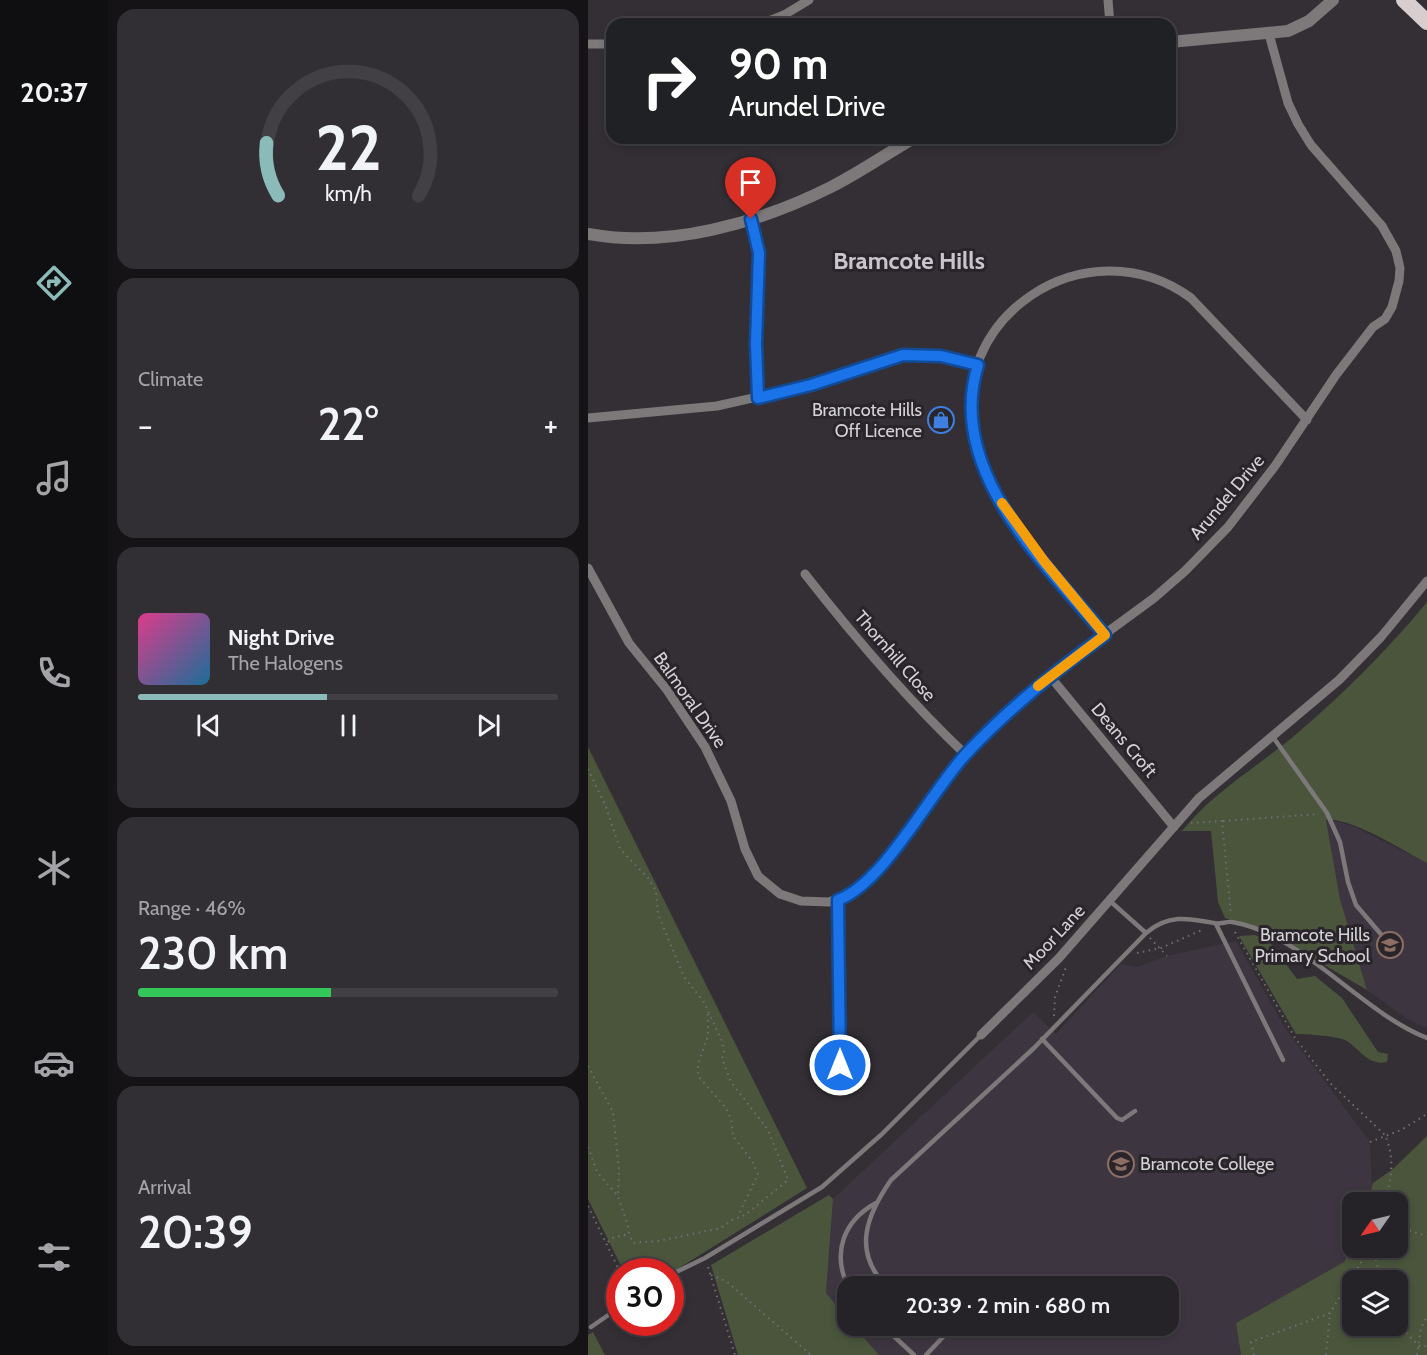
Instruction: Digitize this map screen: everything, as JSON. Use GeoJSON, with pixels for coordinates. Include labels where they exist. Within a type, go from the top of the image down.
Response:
{"type":"FeatureCollection","features":[{"type":"Feature","properties":{"kind":"highway"},"geometry":{"type":"LineString","coordinates":[[1404,0],[1427,22]]}},
{"type":"Feature","properties":{"kind":"street"},"geometry":{"type":"LineString","coordinates":[[776,18],[809,0]]}},
{"type":"Feature","properties":{"kind":"street"},"geometry":{"type":"LineString","coordinates":[[1108,0],[1110,18]]}},
{"type":"Feature","properties":{"kind":"street"},"geometry":{"type":"LineString","coordinates":[[1176,42],[1269,34],[1298,27],[1333,0]]}},
{"type":"Feature","properties":{"kind":"street","name":"Arundel Drive"},"geometry":{"type":"LineString","coordinates":[[838,900],[855,892],[870,879],[966,755],[1049,675],[1105,635],[1185,571],[1228,527],[1256,493],[1373,327],[1385,319],[1398,294],[1400,268],[1396,251],[1382,226],[1311,145],[1298,124],[1288,103],[1269,34]]}},
{"type":"Feature","properties":{"kind":"street"},"geometry":{"type":"LineString","coordinates":[[588,44],[606,44]]}},
{"type":"Feature","properties":{"kind":"street"},"geometry":{"type":"LineString","coordinates":[[588,234],[621,238],[662,237],[701,232],[751,219],[832,186],[904,144]]}},
{"type":"Feature","properties":{"kind":"street"},"geometry":{"type":"LineString","coordinates":[[751,219],[759,253],[756,344],[758,398]]}},
{"type":"Feature","properties":{"kind":"street"},"geometry":{"type":"LineString","coordinates":[[1105,635],[1020,529],[988,479],[974,443],[972,391],[978,365],[991,337],[1005,317],[1039,289],[1078,273],[1129,271],[1164,281],[1191,298],[1307,420]]}},
{"type":"Feature","properties":{"kind":"street"},"geometry":{"type":"LineString","coordinates":[[588,418],[681,411],[758,398],[811,385],[903,355],[941,356],[978,365]]}},
{"type":"Feature","properties":{"kind":"street","name":"Balmoral Drive"},"geometry":{"type":"LineString","coordinates":[[588,568],[629,644],[668,690],[705,747],[731,801],[745,849],[758,876],[780,894],[801,901],[838,900]]}},
{"type":"Feature","properties":{"kind":"street","name":"Thornhill Close"},"geometry":{"type":"LineString","coordinates":[[805,574],[863,647],[926,717],[966,755]]}},
{"type":"Feature","properties":{"kind":"street","name":"Moor Lane"},"geometry":{"type":"LineString","coordinates":[[981,1035],[1059,958],[1213,785],[1273,737],[1364,655],[1427,581]]}},
{"type":"Feature","properties":{"kind":"street","name":"Deans Croft"},"geometry":{"type":"LineString","coordinates":[[1049,675],[1176,825]]}},
{"type":"Feature","properties":{"kind":"street"},"geometry":{"type":"LineString","coordinates":[[838,900],[840,1065]]}},
{"type":"Feature","properties":{"kind":"lane"},"geometry":{"type":"LineString","coordinates":[[1273,737],[1328,813],[1340,842],[1348,882],[1356,905],[1385,939]]}},
{"type":"Feature","properties":{"kind":"lane"},"geometry":{"type":"LineString","coordinates":[[1110,901],[1146,933]]}},
{"type":"Feature","properties":{"kind":"lane"},"geometry":{"type":"LineString","coordinates":[[877,1276],[870,1268],[865,1249],[870,1214],[891,1180],[1042,1039],[1157,924],[1173,918],[1203,920],[1216,924],[1233,922],[1295,948],[1359,998],[1427,1038]]}},
{"type":"Feature","properties":{"kind":"lane"},"geometry":{"type":"LineString","coordinates":[[1216,924],[1283,1060]]}},
{"type":"Feature","properties":{"kind":"lane","name":"Moor Lane"},"geometry":{"type":"LineString","coordinates":[[684,1268],[705,1258],[822,1187],[882,1134],[981,1035]]}},
{"type":"Feature","properties":{"kind":"lane"},"geometry":{"type":"LineString","coordinates":[[1042,1039],[1117,1118],[1122,1120],[1128,1118],[1135,1111]]}},
{"type":"Feature","properties":{"kind":"lane"},"geometry":{"type":"LineString","coordinates":[[843,1276],[840,1255],[844,1235],[854,1219],[876,1203]]}},
{"type":"Feature","properties":{"kind":"lane"},"geometry":{"type":"LineString","coordinates":[[591,1327],[606,1316]]}},
{"type":"Feature","properties":{"kind":"lane"},"geometry":{"type":"LineString","coordinates":[[894,1336],[914,1355]]}},
{"type":"Feature","properties":{"kind":"lane"},"geometry":{"type":"LineString","coordinates":[[926,1355],[942,1336]]}},
{"type":"Feature","properties":{"kind":"path"},"geometry":{"type":"LineString","coordinates":[[588,769],[606,807],[620,849],[648,878],[656,891],[658,914],[680,967],[704,1002],[722,1041],[724,1051],[722,1059],[731,1082],[768,1130],[788,1180],[745,1215],[738,1216]]}},
{"type":"Feature","properties":{"kind":"path"},"geometry":{"type":"LineString","coordinates":[[1176,825],[1328,813]]}},
{"type":"Feature","properties":{"kind":"path"},"geometry":{"type":"LineString","coordinates":[[1222,821],[1236,936],[1295,1038],[1330,1083],[1385,1136],[1390,1146],[1392,1179],[1388,1192]]}},
{"type":"Feature","properties":{"kind":"path"},"geometry":{"type":"LineString","coordinates":[[1124,956],[1161,948],[1216,924]]}},
{"type":"Feature","properties":{"kind":"path"},"geometry":{"type":"LineString","coordinates":[[1146,933],[1167,956]]}},
{"type":"Feature","properties":{"kind":"path"},"geometry":{"type":"LineString","coordinates":[[1056,1025],[1055,997],[1066,969],[1059,958]]}},
{"type":"Feature","properties":{"kind":"path"},"geometry":{"type":"LineString","coordinates":[[588,1147],[597,1172],[618,1196],[625,1212],[633,1243],[658,1241],[722,1228],[738,1216],[758,1174],[752,1161],[733,1136],[731,1119],[726,1108],[698,1076],[698,1064],[708,1036],[708,1013]]}},
{"type":"Feature","properties":{"kind":"path"},"geometry":{"type":"LineString","coordinates":[[588,1066],[614,1112],[619,1170],[618,1196]]}},
{"type":"Feature","properties":{"kind":"path"},"geometry":{"type":"LineString","coordinates":[[1370,1142],[1401,1130],[1427,1114]]}},
{"type":"Feature","properties":{"kind":"path"},"geometry":{"type":"LineString","coordinates":[[588,1206],[613,1258]]}},
{"type":"Feature","properties":{"kind":"path"},"geometry":{"type":"LineString","coordinates":[[1408,1230],[1427,1236]]}},
{"type":"Feature","properties":{"kind":"path"},"geometry":{"type":"LineString","coordinates":[[606,1244],[612,1238],[629,1234]]}},
{"type":"Feature","properties":{"kind":"path"},"geometry":{"type":"LineString","coordinates":[[705,1258],[735,1355]]}},
{"type":"Feature","properties":{"kind":"path"},"geometry":{"type":"LineString","coordinates":[[1326,1355],[1330,1313],[1365,1258]]}},
{"type":"Feature","properties":{"kind":"path"},"geometry":{"type":"LineString","coordinates":[[711,1275],[726,1281],[811,1355]]}},
{"type":"Feature","properties":{"kind":"path"},"geometry":{"type":"LineString","coordinates":[[1254,1355],[1251,1342],[1330,1313]]}},
{"type":"Feature","properties":{"kind":"path"},"geometry":{"type":"LineString","coordinates":[[1417,1355],[1421,1328],[1427,1316]]}},
{"type":"Feature","properties":{"kind":"path"},"geometry":{"type":"LineString","coordinates":[[1408,1334],[1419,1346],[1427,1346]]}},
{"type":"Feature","properties":{"kind":"shaded area","name":"Bramcote Hills Primary School"},"geometry":{"type":"Polygon","coordinates":[[[1326,819],[1353,826],[1427,863],[1427,1028],[1407,1019],[1367,990],[1340,899],[1326,819]]]}},
{"type":"Feature","properties":{"kind":"shaded area","name":"Bramcote College"},"geometry":{"type":"Polygon","coordinates":[[[1236,941],[1285,1028],[1370,1142],[1372,1186],[1370,1192],[1342,1192],[1342,1258],[1346,1258],[1344,1262],[1236,1323],[1241,1355],[879,1355],[863,1336],[1179,1336],[1179,1276],[837,1276],[837,1306],[826,1293],[833,1199],[1033,1012],[1056,1034],[1121,964],[1137,967],[1167,956],[1236,941]]]}},
{"type":"Feature","properties":{"kind":"green space"},"geometry":{"type":"Polygon","coordinates":[[[1427,602],[1427,863],[1363,829],[1337,820],[1326,820],[1340,899],[1367,990],[1268,932],[1225,918],[1218,902],[1211,831],[1182,831],[1221,792],[1294,736],[1329,705],[1364,672],[1427,602]]]}},
{"type":"Feature","properties":{"kind":"green space"},"geometry":{"type":"Polygon","coordinates":[[[588,747],[807,1188],[684,1265],[684,1258],[617,1258],[588,1199],[588,747]]]}},
{"type":"Feature","properties":{"kind":"green space"},"geometry":{"type":"Polygon","coordinates":[[[1255,935],[1268,940],[1297,979],[1315,976],[1342,998],[1378,1052],[1388,1054],[1387,1062],[1375,1062],[1343,1039],[1296,1034],[1239,936],[1255,935]]]}},
{"type":"Feature","properties":{"kind":"green space"},"geometry":{"type":"Polygon","coordinates":[[[1427,1136],[1427,1355],[1241,1355],[1236,1323],[1344,1262],[1346,1258],[1408,1258],[1408,1192],[1370,1192],[1373,1183],[1393,1169],[1427,1136]]]}},
{"type":"Feature","properties":{"kind":"green space"},"geometry":{"type":"Polygon","coordinates":[[[829,1195],[833,1199],[826,1293],[837,1306],[837,1336],[863,1336],[879,1355],[738,1355],[711,1265],[829,1195]]]}},
{"type":"Feature","properties":{"kind":"green space"},"geometry":{"type":"Polygon","coordinates":[[[593,1332],[605,1355],[588,1355],[588,1335],[593,1332]]]}},
{"type":"Feature","properties":{"kind":"slow traffic"},"geometry":{"type":"LineString","coordinates":[[1002,503],[1044,561],[1105,635],[1049,675],[1038,686]]}},
{"type":"Feature","properties":{"kind":"place","name":"Bramcote Hills Off Licence"},"geometry":{"type":"Point","coordinates":[941,420]}},
{"type":"Feature","properties":{"kind":"place","name":"Bramcote Hills Primary School"},"geometry":{"type":"Point","coordinates":[1390,945]}},
{"type":"Feature","properties":{"kind":"place","name":"Bramcote College"},"geometry":{"type":"Point","coordinates":[1121,1164]}},
{"type":"Feature","properties":{"kind":"district","name":"Bramcote Hills"},"geometry":{"type":"Point","coordinates":[909,260]}},
{"type":"Feature","properties":{"kind":"route"},"geometry":{"type":"LineString","coordinates":[[751,219],[758,242],[760,267],[756,344],[758,398],[811,385],[903,355],[941,356],[978,365],[972,391],[972,425],[974,443],[988,479],[996,495],[1020,529],[1105,635],[1049,675],[996,725],[966,755],[937,790],[870,879],[855,892],[838,900],[840,908],[840,1065]]}}]}
